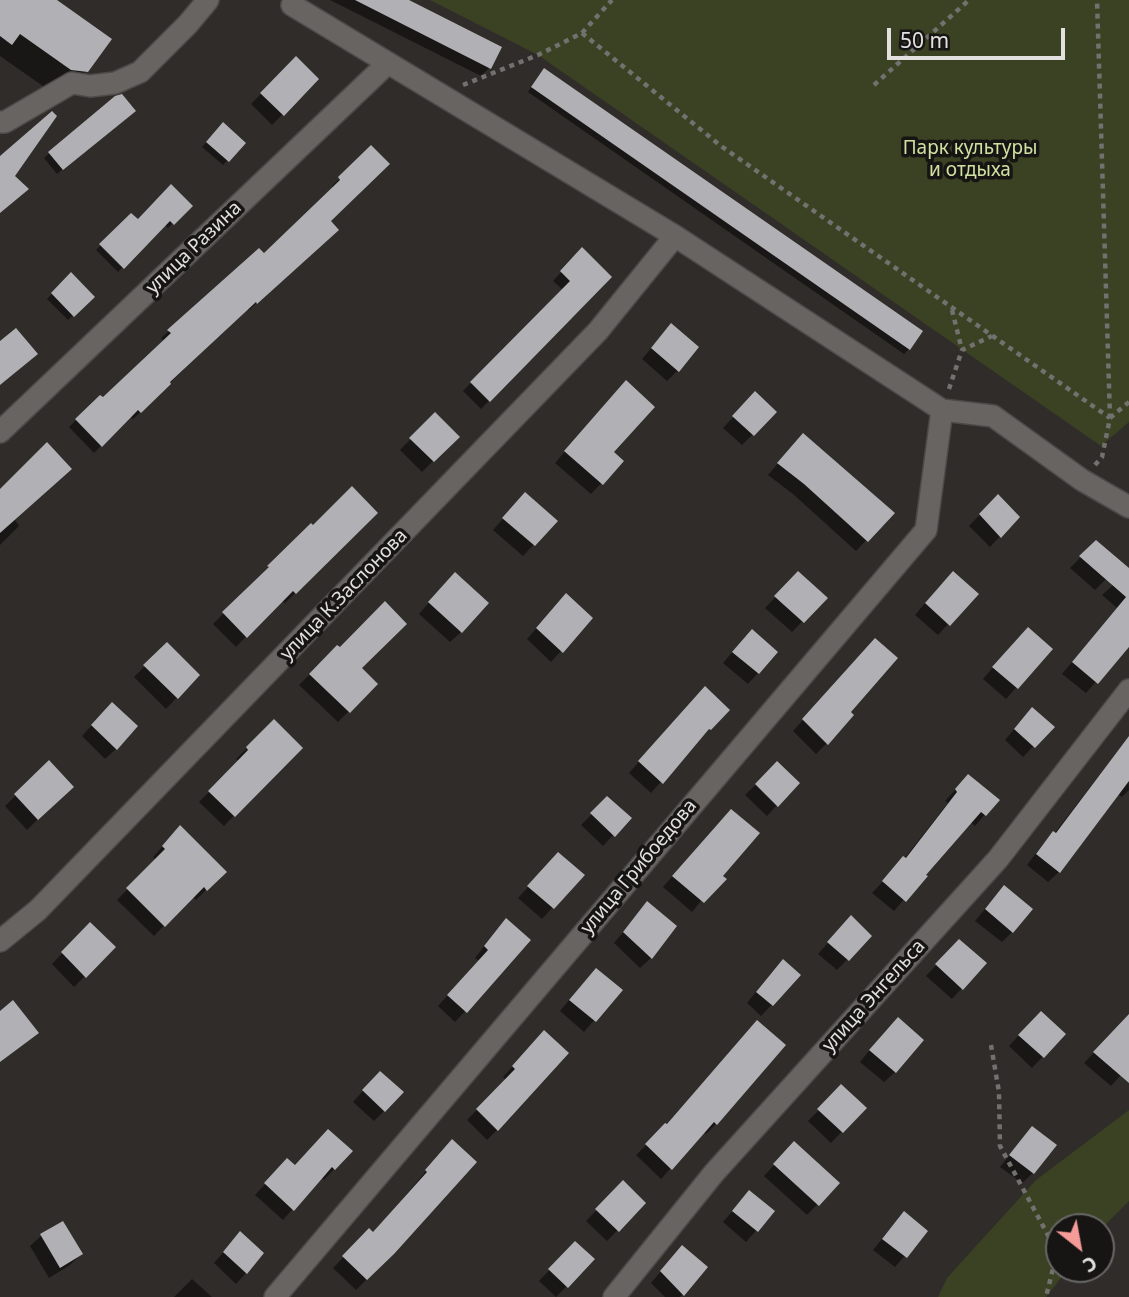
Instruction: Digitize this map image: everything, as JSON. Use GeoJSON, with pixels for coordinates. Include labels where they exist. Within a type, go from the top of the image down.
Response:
{"type":"FeatureCollection","features":[{"type":"Feature","properties":{"kind":"street"},"geometry":{"type":"LineString","coordinates":[[0,122],[5,122],[72,83],[90,86],[115,83],[140,72],[208,0]]}},
{"type":"Feature","properties":{"kind":"street"},"geometry":{"type":"LineString","coordinates":[[292,5],[675,236],[942,410],[993,416],[1082,480],[1129,507]]}},
{"type":"Feature","properties":{"kind":"street","name":"улица Разина"},"geometry":{"type":"LineString","coordinates":[[0,432],[388,63]]}},
{"type":"Feature","properties":{"kind":"street","name":"улица К.Заслонова"},"geometry":{"type":"LineString","coordinates":[[0,941],[38,910],[589,341],[675,236]]}},
{"type":"Feature","properties":{"kind":"street","name":"улица Грибоедова"},"geometry":{"type":"LineString","coordinates":[[275,1297],[926,530],[942,410]]}},
{"type":"Feature","properties":{"kind":"street","name":"улица Энгельса"},"geometry":{"type":"LineString","coordinates":[[614,1297],[714,1173],[998,859],[1129,690]]}},
{"type":"Feature","properties":{"kind":"path"},"geometry":{"type":"LineString","coordinates":[[439,94],[538,55],[582,33],[612,0]]}},
{"type":"Feature","properties":{"kind":"path"},"geometry":{"type":"LineString","coordinates":[[874,85],[969,0]]}},
{"type":"Feature","properties":{"kind":"path"},"geometry":{"type":"LineString","coordinates":[[1082,480],[1102,457],[1110,418],[1097,0]]}},
{"type":"Feature","properties":{"kind":"path"},"geometry":{"type":"LineString","coordinates":[[582,33],[721,146],[1110,418]]}},
{"type":"Feature","properties":{"kind":"path"},"geometry":{"type":"LineString","coordinates":[[942,410],[962,349],[952,308]]}},
{"type":"Feature","properties":{"kind":"path"},"geometry":{"type":"LineString","coordinates":[[962,349],[992,336]]}},
{"type":"Feature","properties":{"kind":"path"},"geometry":{"type":"LineString","coordinates":[[1110,418],[1129,402]]}},
{"type":"Feature","properties":{"kind":"path"},"geometry":{"type":"LineString","coordinates":[[991,1045],[999,1092],[1000,1146],[1057,1252],[1046,1297]]}},
{"type":"Feature","properties":{"kind":"green space","name":"Парк культуры и отдыха"},"geometry":{"type":"Polygon","coordinates":[[[430,0],[1129,0],[1129,422],[1101,446],[538,55],[430,0]]]}},
{"type":"Feature","properties":{"kind":"green space"},"geometry":{"type":"Polygon","coordinates":[[[1129,1110],[1129,1201],[1115,1215],[1045,1213],[1045,1283],[1057,1283],[1046,1297],[938,1297],[947,1278],[1036,1180],[1129,1110]]]}},
{"type":"Feature","properties":{"kind":"building"},"geometry":{"type":"Polygon","coordinates":[[[0,0],[57,0],[112,39],[88,72],[71,70],[20,34],[12,45],[0,36],[0,0]]]}},
{"type":"Feature","properties":{"kind":"building"},"geometry":{"type":"Polygon","coordinates":[[[355,0],[409,0],[502,47],[491,69],[355,0]]]}},
{"type":"Feature","properties":{"kind":"building"},"geometry":{"type":"Polygon","coordinates":[[[296,56],[319,79],[284,116],[260,93],[296,56]]]}},
{"type":"Feature","properties":{"kind":"building"},"geometry":{"type":"Polygon","coordinates":[[[544,68],[923,331],[910,350],[531,87],[544,68]]]}},
{"type":"Feature","properties":{"kind":"building"},"geometry":{"type":"Polygon","coordinates":[[[122,94],[136,111],[63,170],[48,152],[115,96],[122,94]]]}},
{"type":"Feature","properties":{"kind":"building"},"geometry":{"type":"Polygon","coordinates":[[[52,111],[57,116],[15,176],[29,189],[0,213],[0,156],[52,111]]]}},
{"type":"Feature","properties":{"kind":"building"},"geometry":{"type":"Polygon","coordinates":[[[223,122],[246,143],[229,162],[206,142],[223,122]]]}},
{"type":"Feature","properties":{"kind":"building"},"geometry":{"type":"Polygon","coordinates":[[[371,145],[390,164],[331,221],[339,230],[257,304],[256,302],[170,382],[141,413],[138,410],[102,447],[75,419],[100,395],[103,397],[171,333],[167,330],[259,248],[264,253],[340,180],[338,177],[371,145]]]}},
{"type":"Feature","properties":{"kind":"building"},"geometry":{"type":"Polygon","coordinates":[[[171,184],[193,206],[174,225],[170,221],[124,269],[99,244],[131,213],[138,219],[171,184]]]}},
{"type":"Feature","properties":{"kind":"building"},"geometry":{"type":"Polygon","coordinates":[[[582,247],[612,277],[490,402],[470,382],[570,281],[560,271],[582,247]]]}},
{"type":"Feature","properties":{"kind":"building"},"geometry":{"type":"Polygon","coordinates":[[[71,272],[95,297],[74,317],[51,293],[71,272]]]}},
{"type":"Feature","properties":{"kind":"building"},"geometry":{"type":"Polygon","coordinates":[[[671,323],[699,347],[679,372],[651,348],[671,323]]]}},
{"type":"Feature","properties":{"kind":"building"},"geometry":{"type":"Polygon","coordinates":[[[16,328],[38,354],[0,385],[0,341],[16,328]]]}},
{"type":"Feature","properties":{"kind":"building"},"geometry":{"type":"Polygon","coordinates":[[[626,380],[655,407],[614,452],[624,461],[603,485],[564,451],[626,380]]]}},
{"type":"Feature","properties":{"kind":"building"},"geometry":{"type":"Polygon","coordinates":[[[755,391],[777,412],[754,436],[732,416],[755,391]]]}},
{"type":"Feature","properties":{"kind":"building"},"geometry":{"type":"Polygon","coordinates":[[[435,412],[460,437],[434,462],[409,438],[435,412]]]}},
{"type":"Feature","properties":{"kind":"building"},"geometry":{"type":"Polygon","coordinates":[[[803,433],[895,513],[868,542],[777,463],[803,433]]]}},
{"type":"Feature","properties":{"kind":"building"},"geometry":{"type":"Polygon","coordinates":[[[47,442],[72,469],[0,533],[0,489],[47,442]]]}},
{"type":"Feature","properties":{"kind":"building"},"geometry":{"type":"Polygon","coordinates":[[[352,486],[378,513],[296,594],[293,591],[247,638],[222,612],[352,486]]]}},
{"type":"Feature","properties":{"kind":"building"},"geometry":{"type":"Polygon","coordinates":[[[525,492],[558,521],[535,546],[502,518],[525,492]]]}},
{"type":"Feature","properties":{"kind":"building"},"geometry":{"type":"Polygon","coordinates":[[[998,494],[1020,517],[1001,538],[979,514],[998,494]]]}},
{"type":"Feature","properties":{"kind":"building"},"geometry":{"type":"Polygon","coordinates":[[[1096,540],[1129,568],[1129,647],[1098,684],[1072,662],[1126,597],[1079,556],[1096,540]]]}},
{"type":"Feature","properties":{"kind":"building"},"geometry":{"type":"Polygon","coordinates":[[[798,571],[828,598],[804,623],[774,596],[798,571]]]}},
{"type":"Feature","properties":{"kind":"building"},"geometry":{"type":"Polygon","coordinates":[[[953,571],[979,594],[950,626],[925,603],[953,571]]]}},
{"type":"Feature","properties":{"kind":"building"},"geometry":{"type":"Polygon","coordinates":[[[455,572],[489,603],[462,633],[428,602],[455,572]]]}},
{"type":"Feature","properties":{"kind":"building"},"geometry":{"type":"Polygon","coordinates":[[[566,593],[593,618],[563,653],[536,628],[566,593]]]}},
{"type":"Feature","properties":{"kind":"building"},"geometry":{"type":"Polygon","coordinates":[[[385,601],[407,624],[362,668],[378,684],[350,713],[309,674],[385,601]]]}},
{"type":"Feature","properties":{"kind":"building"},"geometry":{"type":"Polygon","coordinates":[[[1028,627],[1053,649],[1018,689],[992,667],[1028,627]]]}},
{"type":"Feature","properties":{"kind":"building"},"geometry":{"type":"Polygon","coordinates":[[[752,629],[778,652],[759,674],[732,652],[752,629]]]}},
{"type":"Feature","properties":{"kind":"building"},"geometry":{"type":"Polygon","coordinates":[[[875,638],[898,658],[851,712],[854,715],[828,745],[802,719],[875,638]]]}},
{"type":"Feature","properties":{"kind":"building"},"geometry":{"type":"Polygon","coordinates":[[[167,642],[200,675],[178,699],[143,665],[167,642]]]}},
{"type":"Feature","properties":{"kind":"building"},"geometry":{"type":"Polygon","coordinates":[[[705,686],[730,710],[709,729],[663,784],[638,761],[705,686]]]}},
{"type":"Feature","properties":{"kind":"building"},"geometry":{"type":"Polygon","coordinates":[[[112,702],[138,726],[117,750],[91,725],[112,702]]]}},
{"type":"Feature","properties":{"kind":"building"},"geometry":{"type":"Polygon","coordinates":[[[1032,707],[1055,727],[1035,748],[1014,729],[1032,707]]]}},
{"type":"Feature","properties":{"kind":"building"},"geometry":{"type":"Polygon","coordinates":[[[274,719],[303,748],[235,817],[208,791],[274,719]]]}},
{"type":"Feature","properties":{"kind":"building"},"geometry":{"type":"Polygon","coordinates":[[[1129,736],[1129,781],[1060,873],[1036,854],[1053,831],[1056,833],[1129,736]]]}},
{"type":"Feature","properties":{"kind":"building"},"geometry":{"type":"Polygon","coordinates":[[[49,760],[74,787],[38,820],[14,794],[49,760]]]}},
{"type":"Feature","properties":{"kind":"building"},"geometry":{"type":"Polygon","coordinates":[[[777,761],[800,783],[778,807],[755,784],[777,761]]]}},
{"type":"Feature","properties":{"kind":"building"},"geometry":{"type":"Polygon","coordinates":[[[968,774],[1000,800],[986,816],[981,812],[906,902],[882,881],[903,856],[906,858],[968,774]]]}},
{"type":"Feature","properties":{"kind":"building"},"geometry":{"type":"Polygon","coordinates":[[[607,796],[632,818],[615,837],[590,813],[607,796]]]}},
{"type":"Feature","properties":{"kind":"building"},"geometry":{"type":"Polygon","coordinates":[[[731,809],[760,833],[723,876],[727,879],[704,903],[672,876],[731,809]]]}},
{"type":"Feature","properties":{"kind":"building"},"geometry":{"type":"Polygon","coordinates":[[[180,825],[227,872],[207,891],[204,887],[165,927],[126,888],[165,849],[162,846],[180,825]]]}},
{"type":"Feature","properties":{"kind":"building"},"geometry":{"type":"Polygon","coordinates":[[[558,852],[585,875],[554,909],[527,886],[558,852]]]}},
{"type":"Feature","properties":{"kind":"building"},"geometry":{"type":"Polygon","coordinates":[[[1004,885],[1033,909],[1013,933],[985,909],[1004,885]]]}},
{"type":"Feature","properties":{"kind":"building"},"geometry":{"type":"Polygon","coordinates":[[[647,901],[677,926],[652,959],[623,932],[647,901]]]}},
{"type":"Feature","properties":{"kind":"building"},"geometry":{"type":"Polygon","coordinates":[[[851,915],[872,936],[849,961],[827,942],[851,915]]]}},
{"type":"Feature","properties":{"kind":"building"},"geometry":{"type":"Polygon","coordinates":[[[506,918],[531,940],[467,1013],[447,995],[488,950],[484,946],[506,918]]]}},
{"type":"Feature","properties":{"kind":"building"},"geometry":{"type":"Polygon","coordinates":[[[90,922],[116,947],[86,978],[61,952],[90,922]]]}},
{"type":"Feature","properties":{"kind":"building"},"geometry":{"type":"Polygon","coordinates":[[[959,939],[987,963],[963,990],[935,964],[959,939]]]}},
{"type":"Feature","properties":{"kind":"building"},"geometry":{"type":"Polygon","coordinates":[[[783,959],[801,975],[773,1006],[756,992],[783,959]]]}},
{"type":"Feature","properties":{"kind":"building"},"geometry":{"type":"Polygon","coordinates":[[[596,968],[623,990],[596,1022],[569,1000],[596,968]]]}},
{"type":"Feature","properties":{"kind":"building"},"geometry":{"type":"Polygon","coordinates":[[[13,1000],[39,1033],[0,1062],[0,1011],[13,1000]]]}},
{"type":"Feature","properties":{"kind":"building"},"geometry":{"type":"Polygon","coordinates":[[[1041,1011],[1066,1034],[1044,1058],[1018,1035],[1041,1011]]]}},
{"type":"Feature","properties":{"kind":"building"},"geometry":{"type":"Polygon","coordinates":[[[1129,1014],[1129,1083],[1093,1052],[1129,1014]]]}},
{"type":"Feature","properties":{"kind":"building"},"geometry":{"type":"Polygon","coordinates":[[[898,1017],[924,1040],[896,1073],[869,1050],[898,1017]]]}},
{"type":"Feature","properties":{"kind":"building"},"geometry":{"type":"Polygon","coordinates":[[[757,1020],[786,1045],[717,1125],[714,1122],[672,1170],[645,1144],[667,1124],[757,1020]]]}},
{"type":"Feature","properties":{"kind":"building"},"geometry":{"type":"Polygon","coordinates":[[[544,1030],[569,1053],[498,1131],[476,1109],[515,1069],[512,1066],[544,1030]]]}},
{"type":"Feature","properties":{"kind":"building"},"geometry":{"type":"Polygon","coordinates":[[[380,1071],[404,1092],[385,1112],[362,1090],[380,1071]]]}},
{"type":"Feature","properties":{"kind":"building"},"geometry":{"type":"Polygon","coordinates":[[[841,1084],[867,1108],[843,1133],[817,1109],[841,1084]]]}},
{"type":"Feature","properties":{"kind":"building"},"geometry":{"type":"Polygon","coordinates":[[[1032,1126],[1057,1145],[1034,1174],[1009,1155],[1032,1126]]]}},
{"type":"Feature","properties":{"kind":"building"},"geometry":{"type":"Polygon","coordinates":[[[328,1129],[353,1151],[335,1170],[332,1167],[294,1211],[264,1183],[287,1158],[295,1165],[328,1129]]]}},
{"type":"Feature","properties":{"kind":"building"},"geometry":{"type":"Polygon","coordinates":[[[452,1139],[477,1162],[367,1280],[342,1256],[369,1228],[373,1232],[427,1172],[425,1170],[452,1139]]]}},
{"type":"Feature","properties":{"kind":"building"},"geometry":{"type":"Polygon","coordinates":[[[794,1141],[840,1183],[819,1206],[773,1164],[794,1141]]]}},
{"type":"Feature","properties":{"kind":"building"},"geometry":{"type":"Polygon","coordinates":[[[623,1180],[646,1203],[619,1232],[595,1209],[623,1180]]]}},
{"type":"Feature","properties":{"kind":"building"},"geometry":{"type":"Polygon","coordinates":[[[749,1190],[775,1211],[758,1232],[732,1211],[749,1190]]]}},
{"type":"Feature","properties":{"kind":"building"},"geometry":{"type":"Polygon","coordinates":[[[904,1211],[928,1231],[907,1258],[882,1239],[904,1211]]]}},
{"type":"Feature","properties":{"kind":"building"},"geometry":{"type":"Polygon","coordinates":[[[63,1221],[83,1254],[60,1268],[40,1234],[63,1221]]]}},
{"type":"Feature","properties":{"kind":"building"},"geometry":{"type":"Polygon","coordinates":[[[240,1231],[264,1253],[247,1274],[223,1252],[240,1231]]]}},
{"type":"Feature","properties":{"kind":"building"},"geometry":{"type":"Polygon","coordinates":[[[575,1241],[595,1259],[568,1288],[548,1269],[575,1241]]]}},
{"type":"Feature","properties":{"kind":"building"},"geometry":{"type":"Polygon","coordinates":[[[682,1245],[708,1267],[684,1296],[660,1271],[682,1245]]]}}]}
